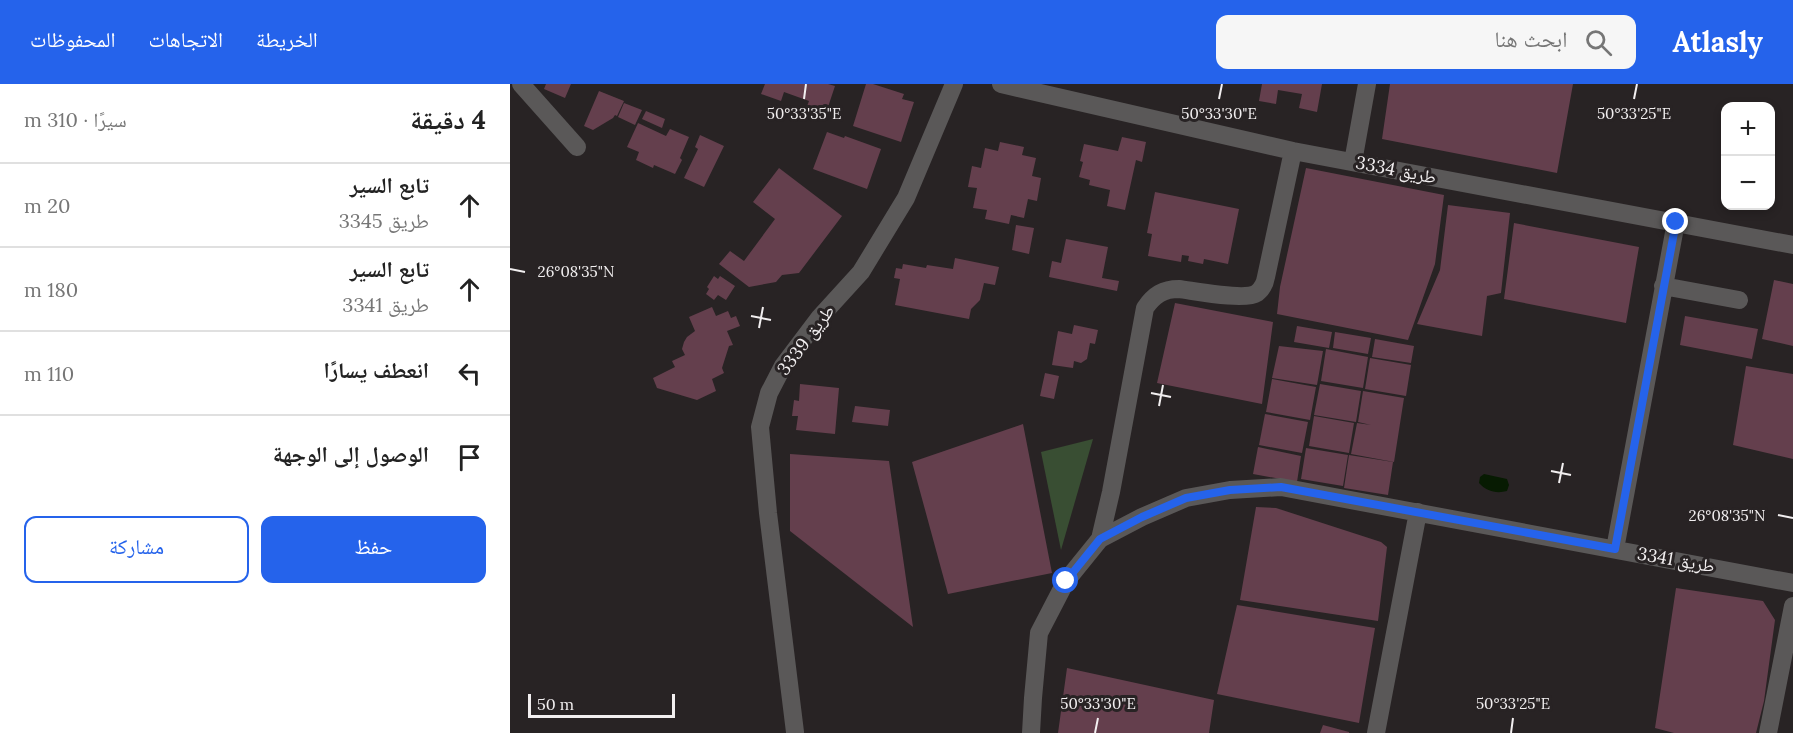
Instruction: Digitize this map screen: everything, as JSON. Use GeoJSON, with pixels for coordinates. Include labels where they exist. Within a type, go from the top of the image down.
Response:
{"type":"FeatureCollection","features":[{"type":"Feature","properties":{"kind":"street"},"geometry":{"type":"LineString","coordinates":[[521,84],[577,147]]}},
{"type":"Feature","properties":{"kind":"street","name":"طريق 3339"},"geometry":{"type":"LineString","coordinates":[[795,732],[760,428],[769,393],[783,366],[820,317],[861,272],[906,198],[954,84]]}},
{"type":"Feature","properties":{"kind":"street","name":"طريق 3334"},"geometry":{"type":"LineString","coordinates":[[1000,84],[1293,151],[1793,245]]}},
{"type":"Feature","properties":{"kind":"street"},"geometry":{"type":"LineString","coordinates":[[1353,162],[1367,84]]}},
{"type":"Feature","properties":{"kind":"street"},"geometry":{"type":"LineString","coordinates":[[1031,733],[1039,633],[1066,581],[1100,539],[1111,492],[1145,308],[1156,295],[1171,289],[1244,297],[1262,289],[1293,151]]}},
{"type":"Feature","properties":{"kind":"street"},"geometry":{"type":"LineString","coordinates":[[1615,549],[1676,222]]}},
{"type":"Feature","properties":{"kind":"street"},"geometry":{"type":"LineString","coordinates":[[1663,286],[1739,300]]}},
{"type":"Feature","properties":{"kind":"street","name":"طريق 3341"},"geometry":{"type":"LineString","coordinates":[[1100,539],[1186,498],[1230,490],[1281,487],[1793,583]]}},
{"type":"Feature","properties":{"kind":"street"},"geometry":{"type":"LineString","coordinates":[[1376,733],[1418,512]]}},
{"type":"Feature","properties":{"kind":"street"},"geometry":{"type":"LineString","coordinates":[[1768,733],[1793,606]]}},
{"type":"Feature","properties":{"kind":"shaded area"},"geometry":{"type":"Polygon","coordinates":[[[1093,439],[1061,550],[1041,452],[1093,439]]]}},
{"type":"Feature","properties":{"kind":"shaded area"},"geometry":{"type":"Polygon","coordinates":[[[1484,474],[1507,479],[1509,485],[1507,491],[1495,492],[1485,488],[1479,483],[1480,477],[1484,474]]]}},
{"type":"Feature","properties":{"kind":"building"},"geometry":{"type":"Polygon","coordinates":[[[546,84],[571,84],[565,98],[544,89],[546,84]]]}},
{"type":"Feature","properties":{"kind":"building"},"geometry":{"type":"Polygon","coordinates":[[[765,84],[835,86],[825,116],[806,109],[809,101],[784,92],[781,101],[761,94],[765,84]]]}},
{"type":"Feature","properties":{"kind":"building"},"geometry":{"type":"Polygon","coordinates":[[[866,84],[904,94],[902,99],[914,102],[901,142],[853,126],[866,84]]]}},
{"type":"Feature","properties":{"kind":"building"},"geometry":{"type":"Polygon","coordinates":[[[1262,84],[1322,84],[1317,112],[1299,108],[1302,94],[1278,90],[1276,104],[1259,101],[1262,84]]]}},
{"type":"Feature","properties":{"kind":"building"},"geometry":{"type":"Polygon","coordinates":[[[1390,84],[1573,84],[1557,173],[1382,139],[1390,84]]]}},
{"type":"Feature","properties":{"kind":"building"},"geometry":{"type":"Polygon","coordinates":[[[599,91],[624,101],[617,116],[615,115],[593,130],[584,126],[599,91]]]}},
{"type":"Feature","properties":{"kind":"building"},"geometry":{"type":"Polygon","coordinates":[[[624,103],[642,110],[635,125],[618,117],[624,103]]]}},
{"type":"Feature","properties":{"kind":"building"},"geometry":{"type":"Polygon","coordinates":[[[646,111],[665,119],[662,128],[642,119],[646,111]]]}},
{"type":"Feature","properties":{"kind":"building"},"geometry":{"type":"Polygon","coordinates":[[[638,123],[666,136],[670,129],[689,137],[675,174],[636,160],[639,152],[627,147],[638,123]]]}},
{"type":"Feature","properties":{"kind":"building"},"geometry":{"type":"Polygon","coordinates":[[[827,132],[881,149],[867,189],[813,169],[827,132]]]}},
{"type":"Feature","properties":{"kind":"building"},"geometry":{"type":"Polygon","coordinates":[[[700,135],[724,146],[704,187],[684,178],[698,149],[695,147],[700,135]]]}},
{"type":"Feature","properties":{"kind":"building"},"geometry":{"type":"Polygon","coordinates":[[[1122,137],[1146,142],[1142,162],[1136,160],[1125,210],[1107,206],[1110,190],[1089,185],[1090,180],[1079,177],[1084,144],[1118,151],[1122,137]]]}},
{"type":"Feature","properties":{"kind":"building"},"geometry":{"type":"Polygon","coordinates":[[[1000,142],[1024,147],[1022,155],[1036,158],[1032,176],[1041,178],[1037,201],[1028,199],[1024,218],[1011,215],[1009,224],[985,219],[987,210],[973,208],[977,188],[968,187],[972,166],[981,168],[985,148],[998,151],[1000,142]]]}},
{"type":"Feature","properties":{"kind":"building"},"geometry":{"type":"Polygon","coordinates":[[[779,168],[842,216],[799,273],[782,275],[776,282],[749,287],[719,264],[730,251],[744,261],[775,219],[753,202],[779,168]]]}},
{"type":"Feature","properties":{"kind":"building"},"geometry":{"type":"Polygon","coordinates":[[[1306,168],[1444,195],[1435,264],[1408,340],[1277,314],[1280,287],[1306,168]]]}},
{"type":"Feature","properties":{"kind":"building"},"geometry":{"type":"Polygon","coordinates":[[[1155,192],[1239,209],[1228,264],[1204,259],[1203,264],[1188,261],[1189,256],[1182,255],[1181,262],[1148,256],[1152,234],[1147,233],[1155,192]]]}},
{"type":"Feature","properties":{"kind":"building"},"geometry":{"type":"Polygon","coordinates":[[[1448,205],[1510,213],[1501,293],[1487,296],[1482,336],[1417,324],[1440,270],[1448,205]]]}},
{"type":"Feature","properties":{"kind":"building"},"geometry":{"type":"Polygon","coordinates":[[[1514,223],[1639,247],[1626,323],[1504,299],[1514,223]]]}},
{"type":"Feature","properties":{"kind":"building"},"geometry":{"type":"Polygon","coordinates":[[[1016,225],[1034,228],[1029,254],[1012,250],[1016,225]]]}},
{"type":"Feature","properties":{"kind":"building"},"geometry":{"type":"Polygon","coordinates":[[[1066,239],[1108,247],[1102,278],[1119,281],[1117,291],[1049,277],[1052,261],[1061,263],[1066,239]]]}},
{"type":"Feature","properties":{"kind":"building"},"geometry":{"type":"Polygon","coordinates":[[[955,258],[999,267],[995,285],[984,283],[980,300],[971,309],[969,319],[895,305],[900,279],[894,278],[896,268],[902,269],[903,264],[953,269],[955,258]]]}},
{"type":"Feature","properties":{"kind":"building"},"geometry":{"type":"Polygon","coordinates":[[[714,276],[718,279],[720,276],[735,286],[726,300],[718,295],[714,300],[706,294],[709,289],[707,287],[714,276]]]}},
{"type":"Feature","properties":{"kind":"building"},"geometry":{"type":"Polygon","coordinates":[[[1774,280],[1793,284],[1793,346],[1762,339],[1774,280]]]}},
{"type":"Feature","properties":{"kind":"building"},"geometry":{"type":"Polygon","coordinates":[[[1175,303],[1273,322],[1262,404],[1157,383],[1175,303]]]}},
{"type":"Feature","properties":{"kind":"building"},"geometry":{"type":"Polygon","coordinates":[[[712,307],[716,316],[728,311],[731,318],[736,316],[740,326],[727,331],[733,345],[729,346],[722,368],[724,373],[712,379],[716,391],[697,400],[657,388],[653,378],[675,367],[672,361],[685,355],[682,349],[684,342],[695,331],[689,317],[712,307]]]}},
{"type":"Feature","properties":{"kind":"building"},"geometry":{"type":"Polygon","coordinates":[[[1685,316],[1758,329],[1752,359],[1680,345],[1685,316]]]}},
{"type":"Feature","properties":{"kind":"building"},"geometry":{"type":"Polygon","coordinates":[[[1074,325],[1098,330],[1095,344],[1090,343],[1087,359],[1081,363],[1074,361],[1073,368],[1052,365],[1058,331],[1072,334],[1074,325]]]}},
{"type":"Feature","properties":{"kind":"building"},"geometry":{"type":"Polygon","coordinates":[[[1297,326],[1332,332],[1329,348],[1294,342],[1297,326]]]}},
{"type":"Feature","properties":{"kind":"building"},"geometry":{"type":"Polygon","coordinates":[[[1335,332],[1371,338],[1368,354],[1333,348],[1335,332]]]}},
{"type":"Feature","properties":{"kind":"building"},"geometry":{"type":"Polygon","coordinates":[[[1375,339],[1414,346],[1411,363],[1372,357],[1375,339]]]}},
{"type":"Feature","properties":{"kind":"building"},"geometry":{"type":"Polygon","coordinates":[[[1279,346],[1323,351],[1317,385],[1272,378],[1279,346]]]}},
{"type":"Feature","properties":{"kind":"building"},"geometry":{"type":"Polygon","coordinates":[[[1326,349],[1368,357],[1363,388],[1321,381],[1326,349]]]}},
{"type":"Feature","properties":{"kind":"building"},"geometry":{"type":"Polygon","coordinates":[[[1370,358],[1411,365],[1406,396],[1365,389],[1370,358]]]}},
{"type":"Feature","properties":{"kind":"building"},"geometry":{"type":"Polygon","coordinates":[[[1746,366],[1793,374],[1793,459],[1733,445],[1746,366]]]}},
{"type":"Feature","properties":{"kind":"building"},"geometry":{"type":"Polygon","coordinates":[[[1045,373],[1059,376],[1054,399],[1040,396],[1045,373]]]}},
{"type":"Feature","properties":{"kind":"building"},"geometry":{"type":"Polygon","coordinates":[[[1272,379],[1316,387],[1310,420],[1266,412],[1272,379]]]}},
{"type":"Feature","properties":{"kind":"building"},"geometry":{"type":"Polygon","coordinates":[[[800,384],[839,388],[835,434],[796,430],[798,416],[792,416],[794,400],[799,401],[800,384]]]}},
{"type":"Feature","properties":{"kind":"building"},"geometry":{"type":"Polygon","coordinates":[[[1320,384],[1361,391],[1356,422],[1314,415],[1320,384]]]}},
{"type":"Feature","properties":{"kind":"building"},"geometry":{"type":"Polygon","coordinates":[[[1363,391],[1404,398],[1394,462],[1351,454],[1357,423],[1371,425],[1358,422],[1363,391]]]}},
{"type":"Feature","properties":{"kind":"building"},"geometry":{"type":"Polygon","coordinates":[[[855,406],[890,410],[888,426],[852,422],[855,406]]]}},
{"type":"Feature","properties":{"kind":"building"},"geometry":{"type":"Polygon","coordinates":[[[1265,414],[1308,422],[1302,453],[1259,445],[1265,414]]]}},
{"type":"Feature","properties":{"kind":"building"},"geometry":{"type":"Polygon","coordinates":[[[1314,416],[1354,423],[1349,453],[1309,446],[1314,416]]]}},
{"type":"Feature","properties":{"kind":"building"},"geometry":{"type":"Polygon","coordinates":[[[1023,424],[1052,573],[948,594],[912,462],[1023,424]]]}},
{"type":"Feature","properties":{"kind":"building"},"geometry":{"type":"Polygon","coordinates":[[[1258,447],[1301,456],[1297,482],[1253,474],[1258,447]]]}},
{"type":"Feature","properties":{"kind":"building"},"geometry":{"type":"Polygon","coordinates":[[[1306,448],[1348,455],[1343,486],[1301,479],[1306,448]]]}},
{"type":"Feature","properties":{"kind":"building"},"geometry":{"type":"Polygon","coordinates":[[[790,454],[889,461],[913,627],[790,531],[790,454]]]}},
{"type":"Feature","properties":{"kind":"building"},"geometry":{"type":"Polygon","coordinates":[[[1349,455],[1393,462],[1388,495],[1344,488],[1349,455]]]}},
{"type":"Feature","properties":{"kind":"building"},"geometry":{"type":"Polygon","coordinates":[[[1256,507],[1276,508],[1381,542],[1387,547],[1378,621],[1240,600],[1256,507]]]}},
{"type":"Feature","properties":{"kind":"building"},"geometry":{"type":"Polygon","coordinates":[[[1676,588],[1763,601],[1775,620],[1764,701],[1756,733],[1674,733],[1655,728],[1676,588]]]}},
{"type":"Feature","properties":{"kind":"building"},"geometry":{"type":"Polygon","coordinates":[[[1237,605],[1375,628],[1359,723],[1217,694],[1237,605]]]}},
{"type":"Feature","properties":{"kind":"building"},"geometry":{"type":"Polygon","coordinates":[[[1067,668],[1214,700],[1209,733],[1058,733],[1067,668]]]}},
{"type":"Feature","properties":{"kind":"building"},"geometry":{"type":"Polygon","coordinates":[[[1323,725],[1349,732],[1349,733],[1320,733],[1323,725]]]}},
{"type":"Feature","properties":{"kind":"route"},"geometry":{"type":"LineString","coordinates":[[1066,581],[1100,539],[1142,517],[1186,498],[1230,490],[1281,487],[1615,549],[1676,222]]}}]}
